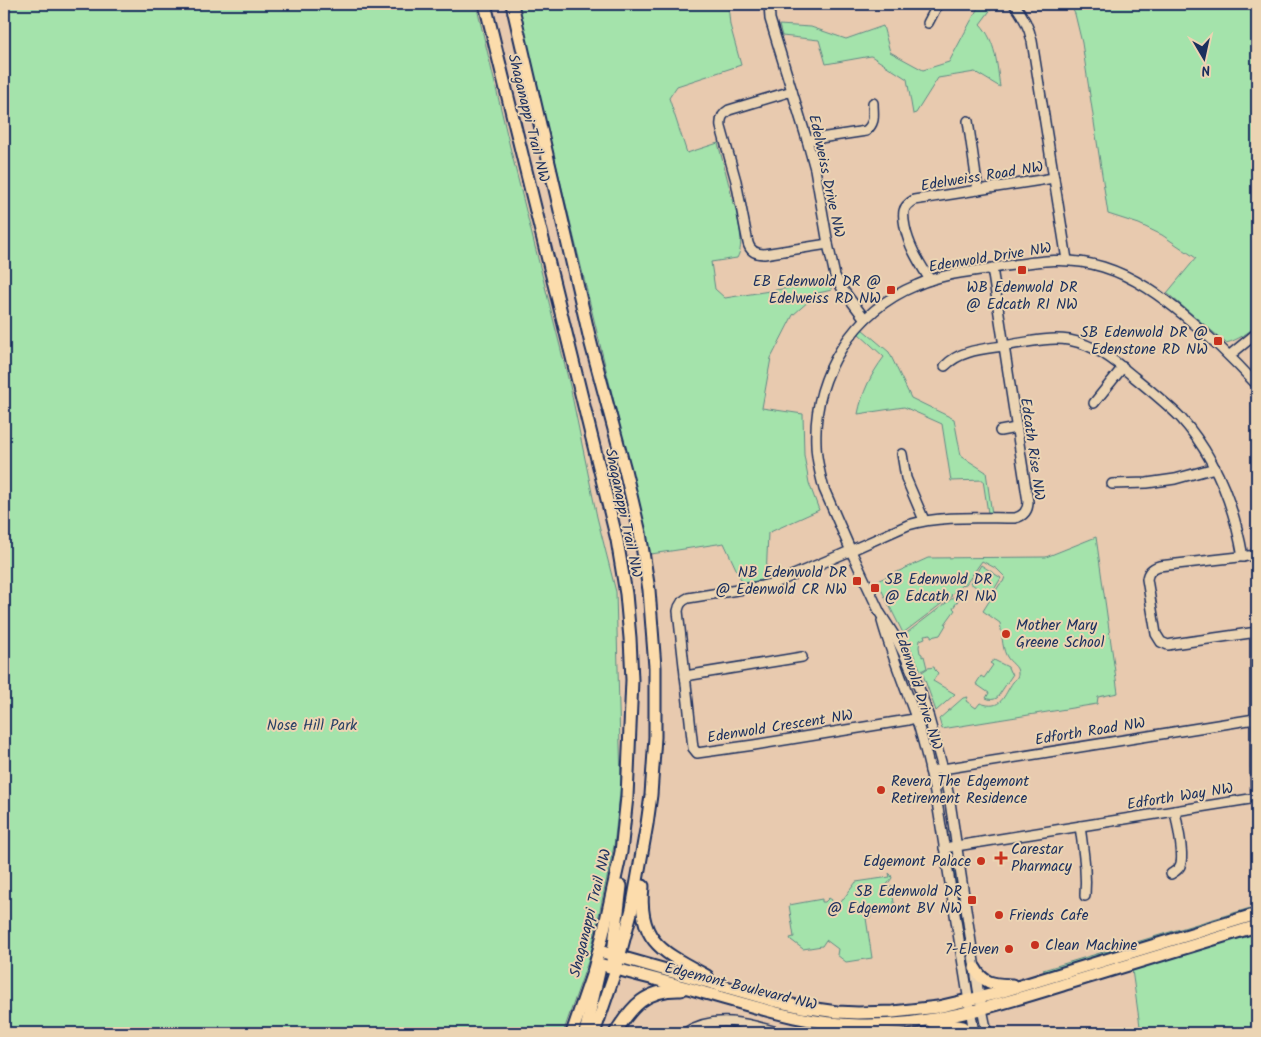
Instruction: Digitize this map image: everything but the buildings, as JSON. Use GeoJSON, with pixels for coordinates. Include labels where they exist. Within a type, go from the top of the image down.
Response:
{"type":"FeatureCollection","features":[{"type":"Feature","properties":{"kind":"main road","name":"Shaganappi Trail NW"},"geometry":{"type":"LineString","coordinates":[[485,4],[617,540],[626,594],[630,638],[632,690],[627,797],[621,852],[599,959],[572,1033]]}},
{"type":"Feature","properties":{"kind":"main road","name":"Shaganappi Trail NW"},"geometry":{"type":"LineString","coordinates":[[512,4],[590,344],[625,470],[640,533],[648,590],[655,667],[655,737],[647,824],[632,909],[616,956],[616,969],[594,1033]]}},
{"type":"Feature","properties":{"kind":"main road"},"geometry":{"type":"LineString","coordinates":[[647,824],[650,831],[642,900],[643,916],[647,930],[656,943],[667,952],[723,986]]}},
{"type":"Feature","properties":{"kind":"main road"},"geometry":{"type":"LineString","coordinates":[[616,956],[623,865],[621,852]]}},
{"type":"Feature","properties":{"kind":"main road","name":"Edgemont Boulevard NW"},"geometry":{"type":"LineString","coordinates":[[599,959],[616,969],[705,992],[771,1013],[836,1024],[860,1026],[886,1025],[923,1021],[975,1004],[1022,985],[1257,914]]}},
{"type":"Feature","properties":{"kind":"main road","name":"Edgemont Boulevard NW"},"geometry":{"type":"LineString","coordinates":[[599,959],[616,956],[802,1007],[837,1012],[878,1013],[975,1004],[998,1005],[1257,926]]}},
{"type":"Feature","properties":{"kind":"main road"},"geometry":{"type":"LineString","coordinates":[[585,1033],[599,959]]}},
{"type":"Feature","properties":{"kind":"main road"},"geometry":{"type":"LineString","coordinates":[[976,968],[980,976],[990,983],[1022,985]]}},
{"type":"Feature","properties":{"kind":"main road"},"geometry":{"type":"LineString","coordinates":[[616,1033],[629,1012],[651,994],[678,990],[705,992]]}},
{"type":"Feature","properties":{"kind":"main road"},"geometry":{"type":"LineString","coordinates":[[923,1021],[963,1027],[970,1033]]}},
{"type":"Feature","properties":{"kind":"street","name":"Edelweiss Drive NW"},"geometry":{"type":"LineString","coordinates":[[769,4],[770,18],[807,140],[819,189],[835,276],[864,319]]}},
{"type":"Feature","properties":{"kind":"street"},"geometry":{"type":"LineString","coordinates":[[928,23],[938,4]]}},
{"type":"Feature","properties":{"kind":"street"},"geometry":{"type":"LineString","coordinates":[[1014,4],[1029,29],[1032,41],[1067,260]]}},
{"type":"Feature","properties":{"kind":"street"},"geometry":{"type":"LineString","coordinates":[[792,91],[729,110],[720,122],[736,181],[748,243],[751,250],[760,254],[828,244]]}},
{"type":"Feature","properties":{"kind":"street"},"geometry":{"type":"LineString","coordinates":[[807,140],[866,131],[873,120],[873,103]]}},
{"type":"Feature","properties":{"kind":"street"},"geometry":{"type":"LineString","coordinates":[[968,121],[978,190]]}},
{"type":"Feature","properties":{"kind":"street","name":"Edelweiss Road NW"},"geometry":{"type":"LineString","coordinates":[[930,280],[913,252],[907,237],[904,209],[908,203],[914,200],[1054,178]]}},
{"type":"Feature","properties":{"kind":"street","name":"Edenwold Drive NW"},"geometry":{"type":"LineString","coordinates":[[975,1004],[976,968],[943,769],[928,715],[921,692],[906,658],[880,613],[823,484],[816,445],[816,426],[820,402],[830,370],[848,340],[864,319],[895,296],[912,287],[945,275],[1038,261],[1067,260],[1102,266],[1119,272],[1144,285],[1168,302],[1230,355],[1257,385]]}},
{"type":"Feature","properties":{"kind":"street","name":"Edcath Rise NW"},"geometry":{"type":"LineString","coordinates":[[851,551],[908,525],[924,520],[1015,518],[1024,514],[1028,506],[992,268]]}},
{"type":"Feature","properties":{"kind":"street"},"geometry":{"type":"LineString","coordinates":[[1230,355],[1257,333]]}},
{"type":"Feature","properties":{"kind":"street"},"geometry":{"type":"LineString","coordinates":[[945,366],[950,360],[966,353],[1049,339],[1071,340],[1100,351],[1123,367],[1157,396],[1180,418],[1199,442],[1224,486],[1236,522],[1243,558]]}},
{"type":"Feature","properties":{"kind":"street"},"geometry":{"type":"LineString","coordinates":[[1094,402],[1123,367]]}},
{"type":"Feature","properties":{"kind":"street"},"geometry":{"type":"LineString","coordinates":[[1000,431],[1016,428]]}},
{"type":"Feature","properties":{"kind":"street"},"geometry":{"type":"LineString","coordinates":[[902,454],[906,478],[924,520]]}},
{"type":"Feature","properties":{"kind":"street"},"geometry":{"type":"LineString","coordinates":[[1112,484],[1175,479],[1215,468]]}},
{"type":"Feature","properties":{"kind":"street","name":"Edenwold Crescent NW"},"geometry":{"type":"LineString","coordinates":[[851,551],[775,583],[688,598],[679,605],[678,612],[693,748],[697,753],[754,745],[928,715]]}},
{"type":"Feature","properties":{"kind":"street"},"geometry":{"type":"LineString","coordinates":[[1256,632],[1208,640],[1168,644],[1161,642],[1156,634],[1147,580],[1150,572],[1159,566],[1257,555]]}},
{"type":"Feature","properties":{"kind":"street","name":"Edenwold Drive NW"},"geometry":{"type":"LineString","coordinates":[[880,613],[888,642],[924,742],[975,1004]]}},
{"type":"Feature","properties":{"kind":"street","name":"Edforth Way NW"},"geometry":{"type":"LineString","coordinates":[[944,848],[1256,798],[1254,768],[1256,632]]}},
{"type":"Feature","properties":{"kind":"street"},"geometry":{"type":"LineString","coordinates":[[685,676],[802,657]]}},
{"type":"Feature","properties":{"kind":"street","name":"Edforth Road NW"},"geometry":{"type":"LineString","coordinates":[[930,771],[1255,719]]}},
{"type":"Feature","properties":{"kind":"street"},"geometry":{"type":"LineString","coordinates":[[1256,798],[1257,809]]}},
{"type":"Feature","properties":{"kind":"street"},"geometry":{"type":"LineString","coordinates":[[1171,874],[1180,867],[1182,857],[1175,811]]}},
{"type":"Feature","properties":{"kind":"street"},"geometry":{"type":"LineString","coordinates":[[1080,826],[1086,867],[1085,896]]}},
{"type":"Feature","properties":{"kind":"street"},"geometry":{"type":"LineString","coordinates":[[974,1033],[975,1004]]}},
{"type":"Feature","properties":{"kind":"street"},"geometry":{"type":"LineString","coordinates":[[975,1004],[987,1033]]}},
{"type":"Feature","properties":{"kind":"street"},"geometry":{"type":"LineString","coordinates":[[685,1033],[707,1024],[722,1021],[746,1024],[781,1033]]}},
{"type":"Feature","properties":{"kind":"green space","name":"Nose Hill Park"},"geometry":{"type":"Polygon","coordinates":[[[4,4],[476,4],[570,386],[597,517],[616,592],[621,784],[614,846],[590,956],[563,1033],[4,1033],[4,4]]]}},
{"type":"Feature","properties":{"kind":"green space"},"geometry":{"type":"Polygon","coordinates":[[[518,4],[728,4],[730,25],[741,65],[677,86],[669,98],[687,153],[718,143],[735,206],[740,232],[739,253],[737,258],[711,262],[715,289],[725,298],[827,282],[832,290],[818,293],[793,315],[771,358],[762,408],[803,414],[804,455],[809,483],[819,510],[768,533],[766,579],[743,584],[724,543],[651,554],[518,4]]]}},
{"type":"Feature","properties":{"kind":"green space"},"geometry":{"type":"Polygon","coordinates":[[[980,4],[995,4],[980,24],[993,46],[1000,87],[975,72],[938,78],[916,113],[913,114],[907,79],[871,56],[826,64],[819,40],[782,36],[779,25],[811,27],[846,39],[883,26],[890,52],[923,70],[949,62],[980,4]]]}},
{"type":"Feature","properties":{"kind":"green space"},"geometry":{"type":"Polygon","coordinates":[[[1070,4],[1257,4],[1257,325],[1239,338],[1226,343],[1167,293],[1196,258],[1162,235],[1139,224],[1108,214],[1082,43],[1075,14],[1070,4]]]}},
{"type":"Feature","properties":{"kind":"green space"},"geometry":{"type":"Polygon","coordinates":[[[862,329],[889,352],[911,398],[954,419],[961,456],[986,472],[992,514],[988,513],[983,480],[951,481],[942,424],[904,407],[858,414],[868,384],[884,357],[858,333],[862,329]]]}},
{"type":"Feature","properties":{"kind":"green space","name":"Mother Mary Greene School"},"geometry":{"type":"Polygon","coordinates":[[[1096,537],[1118,693],[1098,697],[1097,704],[942,729],[939,719],[963,698],[968,697],[966,701],[976,708],[980,703],[987,705],[997,704],[1018,676],[1016,667],[1005,652],[1000,623],[983,611],[1005,577],[997,569],[982,561],[966,584],[962,585],[952,596],[903,633],[877,581],[928,558],[1046,557],[1096,537]]]}},
{"type":"Feature","properties":{"kind":"green space"},"geometry":{"type":"Polygon","coordinates":[[[981,565],[1001,578],[990,596],[970,583],[981,565]]]}},
{"type":"Feature","properties":{"kind":"green space"},"geometry":{"type":"Polygon","coordinates":[[[954,597],[959,599],[953,608],[955,610],[940,635],[931,637],[931,634],[924,635],[925,638],[920,640],[920,653],[922,657],[924,656],[927,668],[921,671],[904,635],[954,597]]]}},
{"type":"Feature","properties":{"kind":"green space"},"geometry":{"type":"Polygon","coordinates":[[[994,660],[1008,667],[1013,674],[997,698],[990,699],[986,698],[989,693],[976,684],[981,676],[984,678],[993,665],[990,663],[994,660]]]}},
{"type":"Feature","properties":{"kind":"green space"},"geometry":{"type":"Polygon","coordinates":[[[934,667],[938,673],[933,681],[955,694],[936,711],[922,672],[934,667]]]}},
{"type":"Feature","properties":{"kind":"green space"},"geometry":{"type":"Polygon","coordinates":[[[955,863],[963,917],[960,917],[952,864],[955,863]]]}},
{"type":"Feature","properties":{"kind":"green space"},"geometry":{"type":"Polygon","coordinates":[[[889,873],[892,878],[886,886],[889,888],[891,885],[895,908],[870,912],[871,917],[866,918],[872,958],[846,962],[837,955],[838,949],[826,940],[822,946],[803,949],[791,940],[790,938],[794,937],[789,905],[822,899],[822,902],[825,902],[829,898],[838,906],[856,882],[890,877],[889,873]]]}},
{"type":"Feature","properties":{"kind":"green space"},"geometry":{"type":"Polygon","coordinates":[[[1257,906],[1257,909],[1046,972],[1043,970],[1257,906]]]}},
{"type":"Feature","properties":{"kind":"green space"},"geometry":{"type":"Polygon","coordinates":[[[1257,932],[1257,1033],[1141,1033],[1132,970],[1257,932]]]}},
{"type":"Feature","properties":{"kind":"place","name":"WB Edenwold DR @ Edcath RI NW"},"geometry":{"type":"Point","coordinates":[1022,270]}},
{"type":"Feature","properties":{"kind":"place","name":"EB Edenwold DR @ Edelweiss RD NW"},"geometry":{"type":"Point","coordinates":[891,290]}},
{"type":"Feature","properties":{"kind":"place","name":"SB Edenwold DR @ Edenstone RD NW"},"geometry":{"type":"Point","coordinates":[1218,341]}},
{"type":"Feature","properties":{"kind":"place","name":"NB Edenwold DR @ Edenwold CR NW"},"geometry":{"type":"Point","coordinates":[857,581]}},
{"type":"Feature","properties":{"kind":"place","name":"SB Edenwold DR @ Edcath RI NW"},"geometry":{"type":"Point","coordinates":[875,588]}},
{"type":"Feature","properties":{"kind":"place","name":"Mother Mary Greene School"},"geometry":{"type":"Point","coordinates":[1006,634]}},
{"type":"Feature","properties":{"kind":"place","name":"Revera The Edgemont Retirement Residence"},"geometry":{"type":"Point","coordinates":[881,790]}},
{"type":"Feature","properties":{"kind":"place","name":"Carestar Pharmacy"},"geometry":{"type":"Point","coordinates":[1001,858]}},
{"type":"Feature","properties":{"kind":"place","name":"Edgemont Palace"},"geometry":{"type":"Point","coordinates":[981,861]}},
{"type":"Feature","properties":{"kind":"place","name":"SB Edenwold DR @ Edgemont BV NW"},"geometry":{"type":"Point","coordinates":[972,900]}},
{"type":"Feature","properties":{"kind":"place","name":"Friends Cafe"},"geometry":{"type":"Point","coordinates":[999,915]}},
{"type":"Feature","properties":{"kind":"place","name":"Clean Machine"},"geometry":{"type":"Point","coordinates":[1035,945]}},
{"type":"Feature","properties":{"kind":"place","name":"7-Eleven"},"geometry":{"type":"Point","coordinates":[1009,949]}}]}
